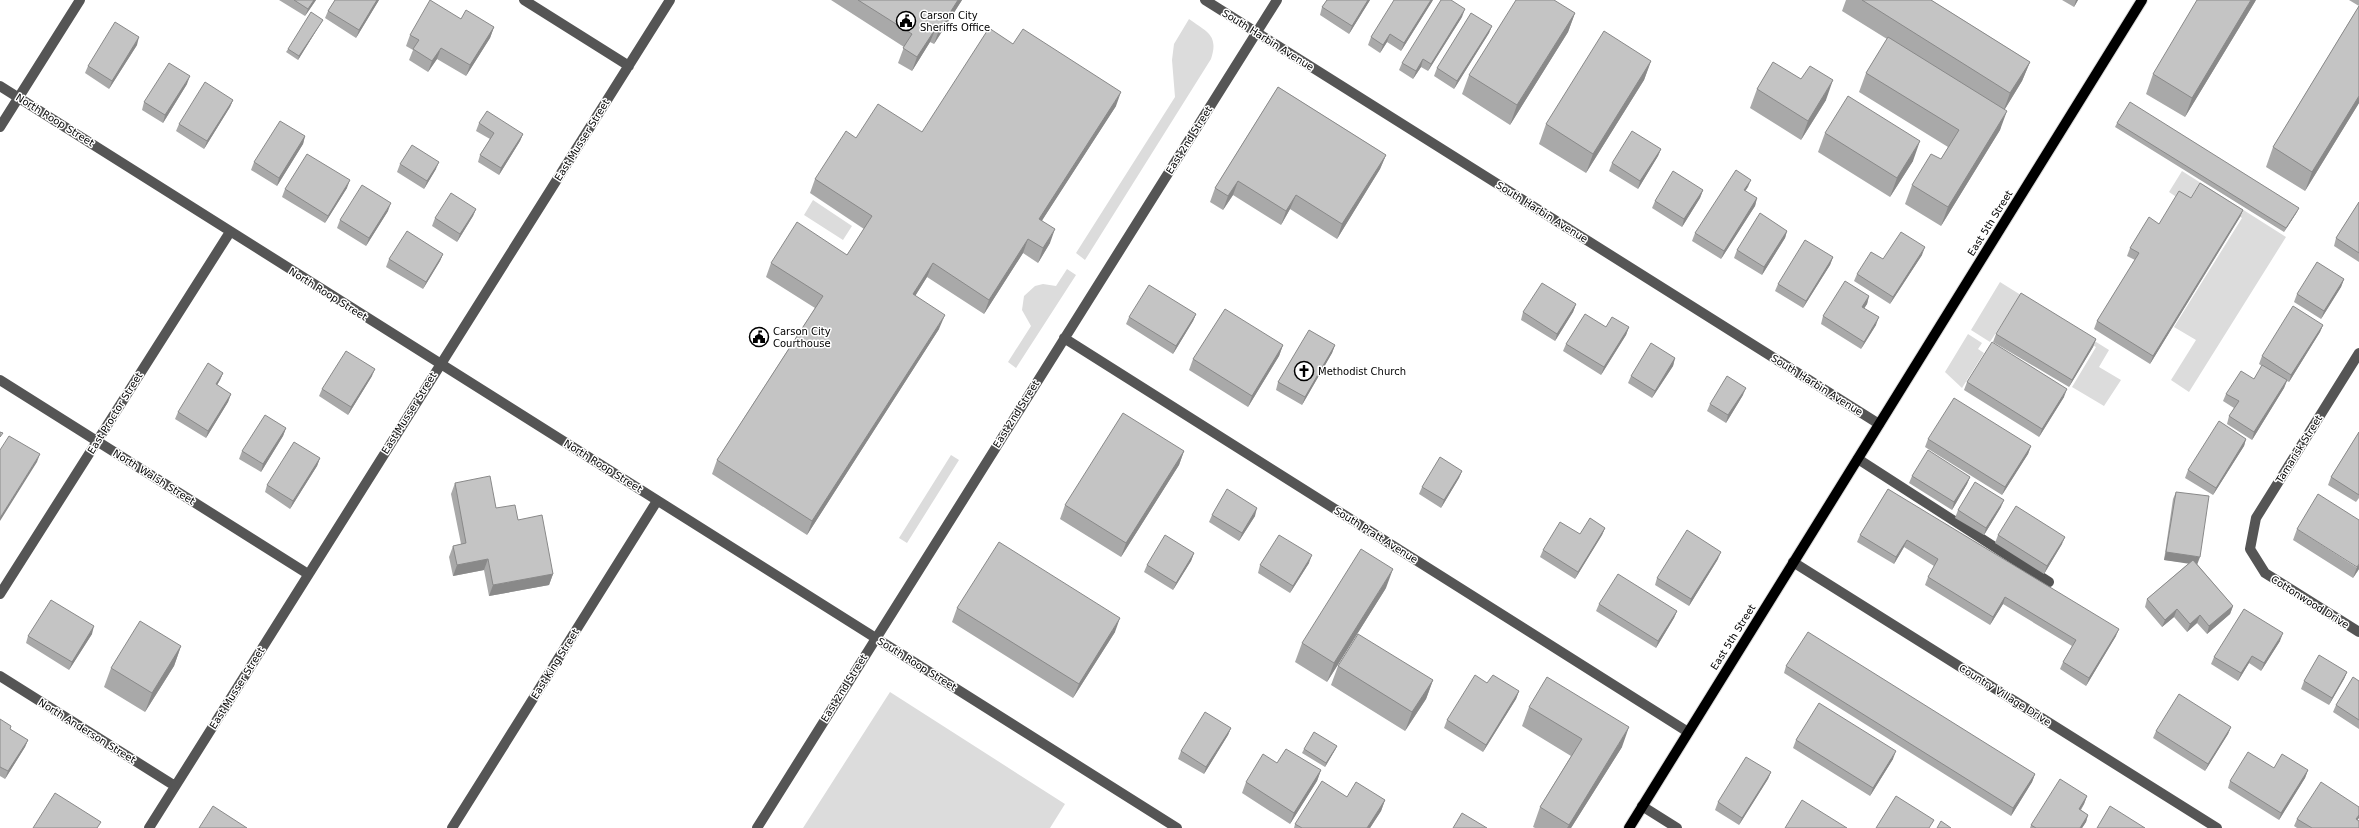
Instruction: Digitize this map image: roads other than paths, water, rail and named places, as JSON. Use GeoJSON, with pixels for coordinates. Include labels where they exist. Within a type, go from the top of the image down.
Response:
{"type":"FeatureCollection","features":[{"type":"Feature","properties":{"kind":"main road","name":"East 5th Street"},"geometry":{"type":"LineString","coordinates":[[1629,828],[2142,0]]}},
{"type":"Feature","properties":{"kind":"street"},"geometry":{"type":"LineString","coordinates":[[0,127],[80,0]]}},
{"type":"Feature","properties":{"kind":"street"},"geometry":{"type":"LineString","coordinates":[[524,0],[629,66]]}},
{"type":"Feature","properties":{"kind":"street","name":"East Musser Street"},"geometry":{"type":"LineString","coordinates":[[149,828],[670,0]]}},
{"type":"Feature","properties":{"kind":"street","name":"South Harbin Avenue"},"geometry":{"type":"LineString","coordinates":[[1205,0],[1879,424]]}},
{"type":"Feature","properties":{"kind":"street","name":"East 2nd Street"},"geometry":{"type":"LineString","coordinates":[[757,828],[1277,0]]}},
{"type":"Feature","properties":{"kind":"street","name":"North Roop Street"},"geometry":{"type":"LineString","coordinates":[[0,86],[657,501]]}},
{"type":"Feature","properties":{"kind":"street","name":"East Proctor Street"},"geometry":{"type":"LineString","coordinates":[[0,594],[230,232]]}},
{"type":"Feature","properties":{"kind":"street","name":"South Pratt Avenue"},"geometry":{"type":"LineString","coordinates":[[1064,338],[1688,732]]}},
{"type":"Feature","properties":{"kind":"street","name":"Tamarisk Street"},"geometry":{"type":"LineString","coordinates":[[2250,549],[2256,518],[2359,353]]}},
{"type":"Feature","properties":{"kind":"street","name":"North Walsh Street"},"geometry":{"type":"LineString","coordinates":[[0,380],[308,574]]}},
{"type":"Feature","properties":{"kind":"street"},"geometry":{"type":"LineString","coordinates":[[1858,459],[2048,582]]}},
{"type":"Feature","properties":{"kind":"street","name":"South Roop Street"},"geometry":{"type":"LineString","coordinates":[[657,501],[1177,828]]}},
{"type":"Feature","properties":{"kind":"street","name":"East King Street"},"geometry":{"type":"LineString","coordinates":[[452,828],[657,501]]}},
{"type":"Feature","properties":{"kind":"street","name":"Cottonwood Drive"},"geometry":{"type":"LineString","coordinates":[[2250,549],[2265,573],[2359,632]]}},
{"type":"Feature","properties":{"kind":"street","name":"Country Village Drive"},"geometry":{"type":"LineString","coordinates":[[1793,562],[2218,828]]}},
{"type":"Feature","properties":{"kind":"street","name":"North Anderson Street"},"geometry":{"type":"LineString","coordinates":[[0,676],[175,786]]}},
{"type":"Feature","properties":{"kind":"street"},"geometry":{"type":"LineString","coordinates":[[1642,806],[1677,828]]}},
{"type":"Feature","properties":{"kind":"place","name":"Carson City Sheriffs Office"},"geometry":{"type":"Point","coordinates":[906,21]}},
{"type":"Feature","properties":{"kind":"place","name":"Carson City Courthouse"},"geometry":{"type":"Point","coordinates":[759,337]}},
{"type":"Feature","properties":{"kind":"place","name":"Methodist Church"},"geometry":{"type":"Point","coordinates":[1304,371]}}]}
